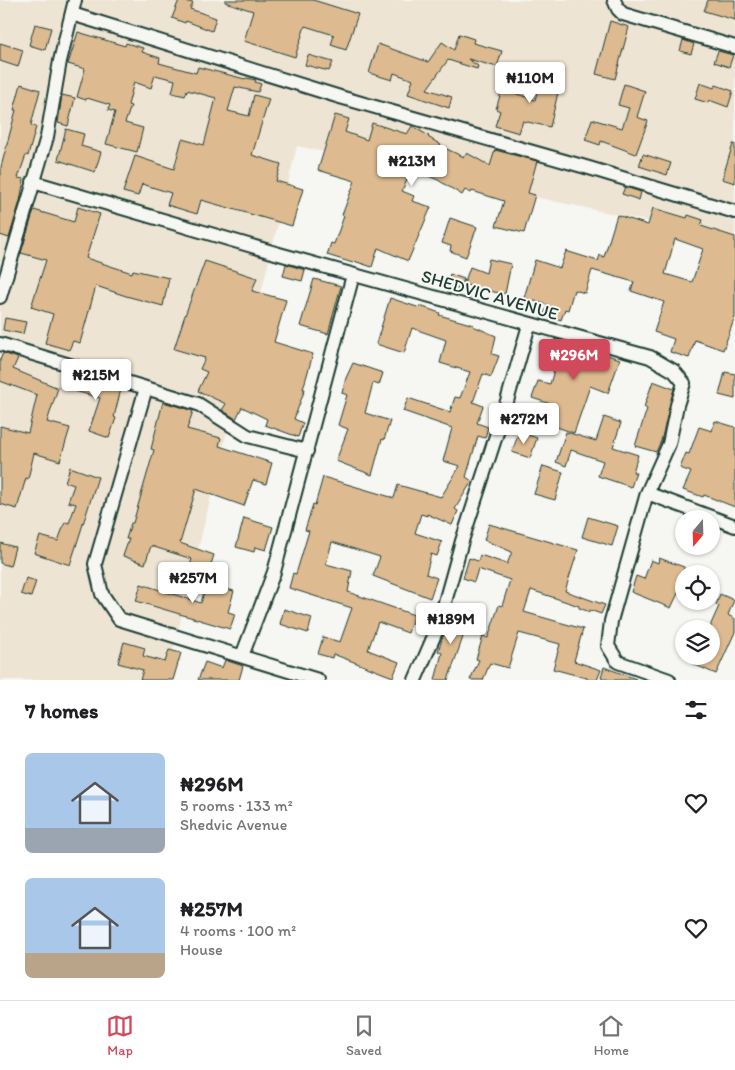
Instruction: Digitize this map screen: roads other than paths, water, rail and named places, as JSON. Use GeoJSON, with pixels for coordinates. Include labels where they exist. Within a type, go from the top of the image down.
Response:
{"type":"FeatureCollection","features":[{"type":"Feature","properties":{"kind":"street"},"geometry":{"type":"LineString","coordinates":[[0,297],[32,182],[47,137],[60,61],[75,0]]}},
{"type":"Feature","properties":{"kind":"street"},"geometry":{"type":"LineString","coordinates":[[614,0],[618,9],[624,14],[735,47]]}},
{"type":"Feature","properties":{"kind":"street"},"geometry":{"type":"LineString","coordinates":[[72,14],[340,97],[735,212]]}},
{"type":"Feature","properties":{"kind":"street","name":"SHEDVIC AVENUE"},"geometry":{"type":"LineString","coordinates":[[32,182],[529,325],[650,357],[674,371],[684,383],[677,405],[669,444],[647,493],[611,622],[608,646],[618,662],[668,680]]}},
{"type":"Feature","properties":{"kind":"street"},"geometry":{"type":"LineString","coordinates":[[242,656],[274,572],[353,275]]}},
{"type":"Feature","properties":{"kind":"street"},"geometry":{"type":"LineString","coordinates":[[415,680],[438,627],[462,541],[505,408],[529,325]]}},
{"type":"Feature","properties":{"kind":"street"},"geometry":{"type":"LineString","coordinates":[[0,344],[198,404],[248,436],[307,451]]}},
{"type":"Feature","properties":{"kind":"street"},"geometry":{"type":"LineString","coordinates":[[146,388],[95,564],[102,594],[119,619],[318,680]]}},
{"type":"Feature","properties":{"kind":"street"},"geometry":{"type":"LineString","coordinates":[[647,493],[735,526]]}}]}
